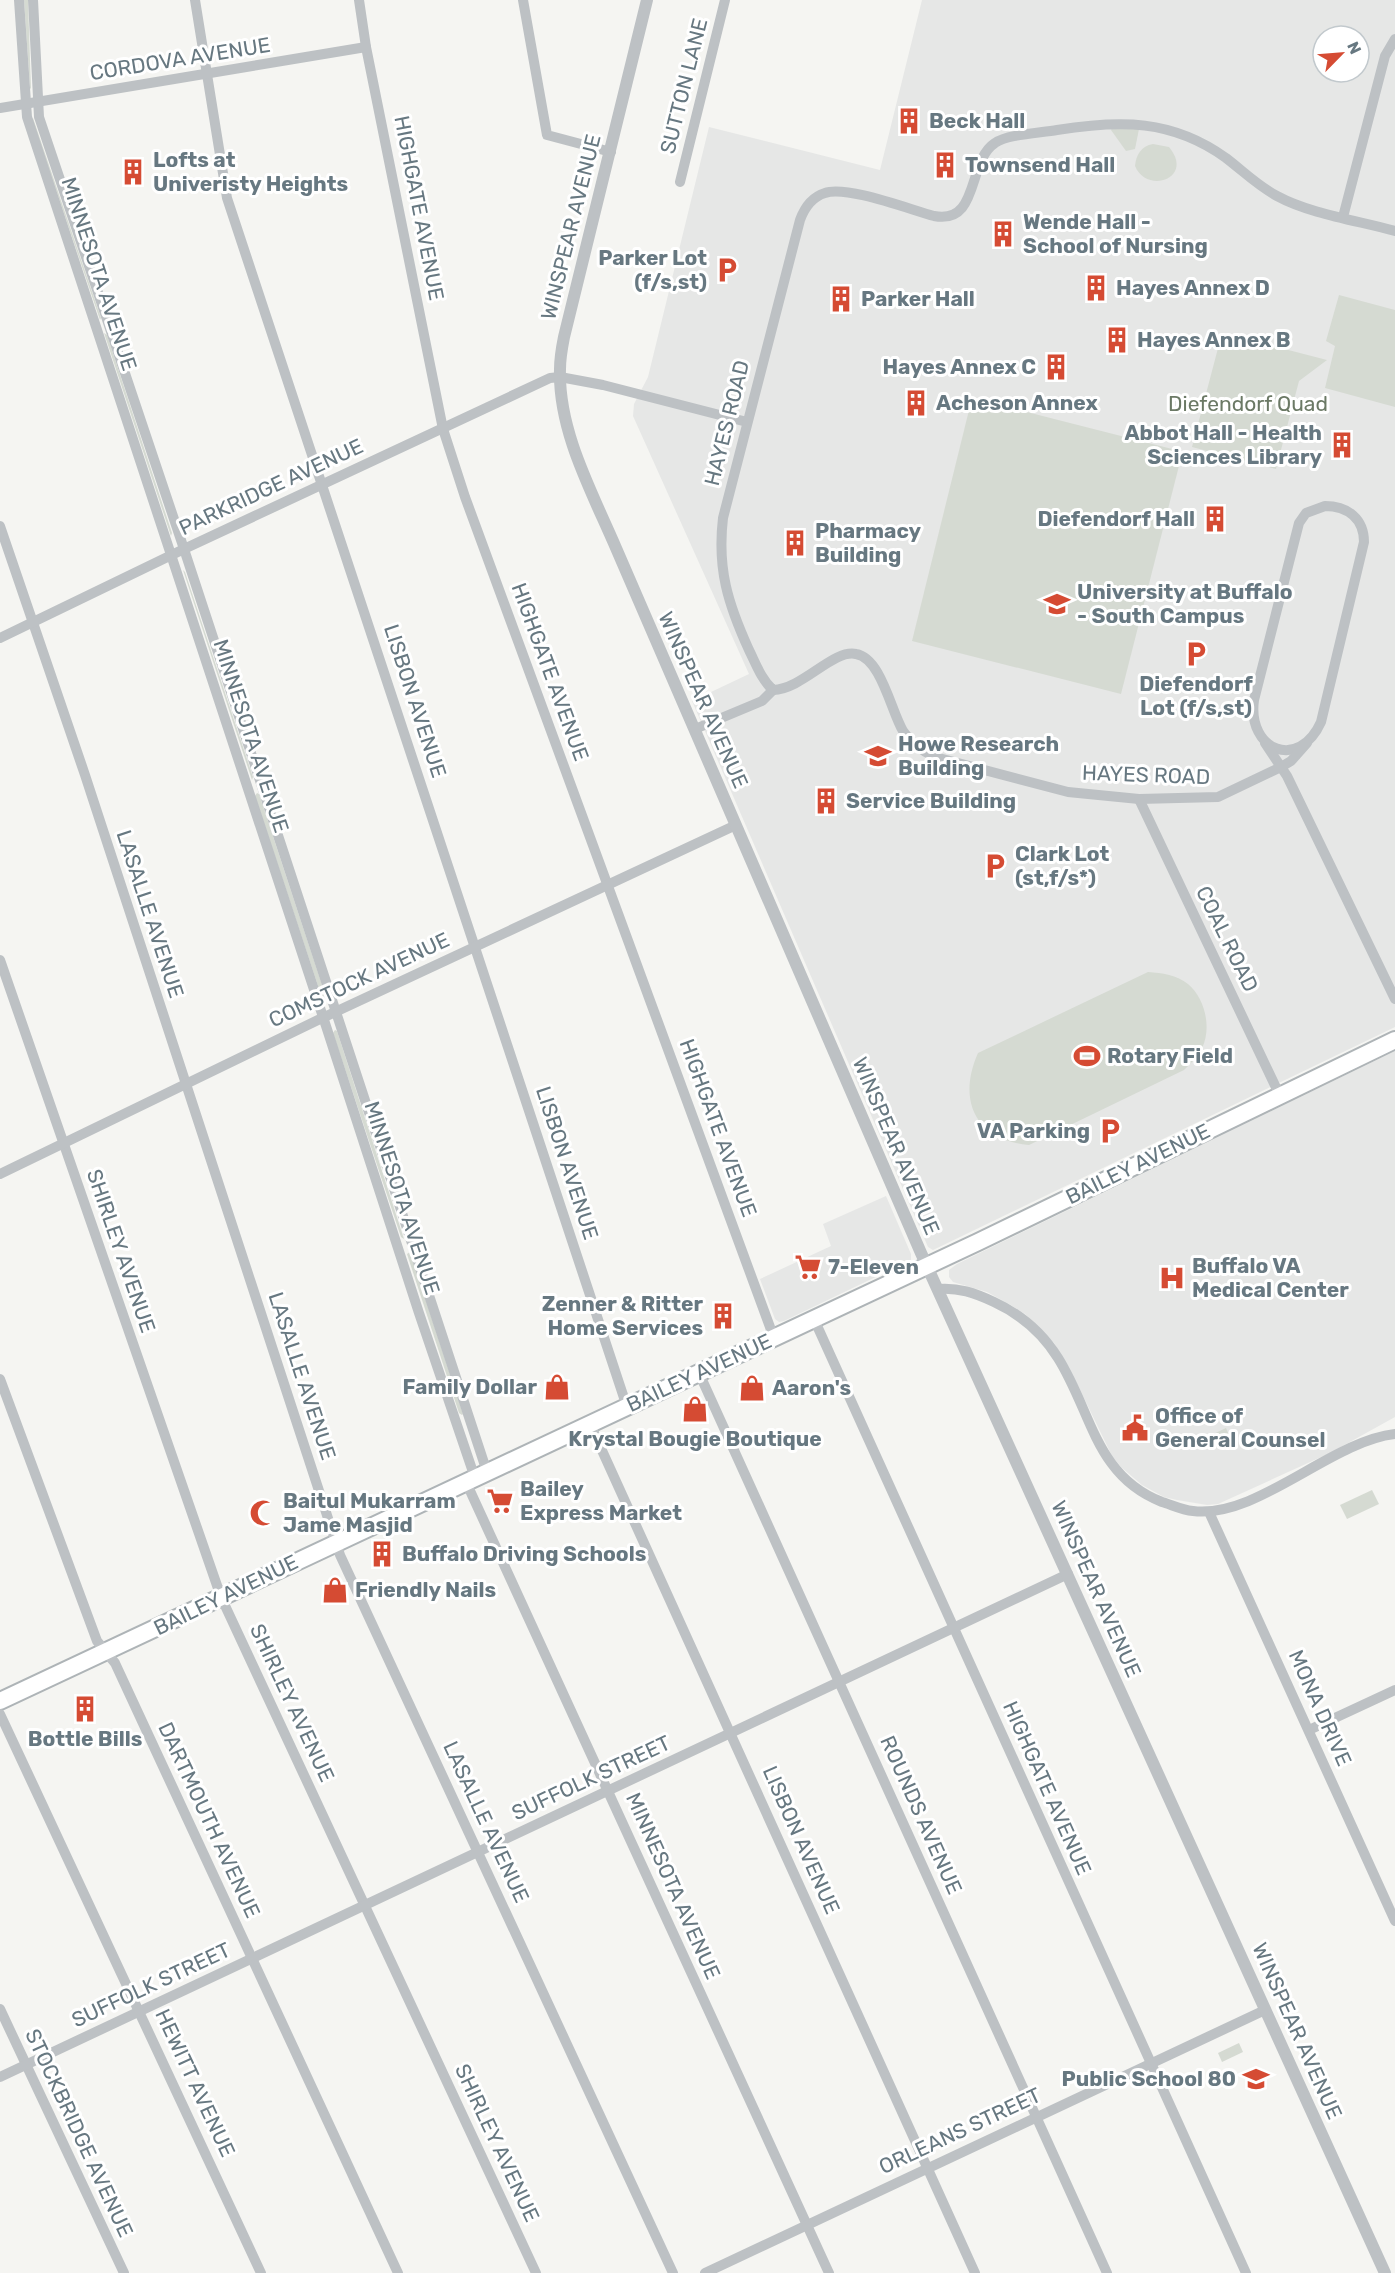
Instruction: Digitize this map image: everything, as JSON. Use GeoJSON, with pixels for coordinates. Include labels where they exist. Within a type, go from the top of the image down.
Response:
{"type":"FeatureCollection","features":[{"type":"Feature","properties":{"kind":"main road","name":"BAILEY AVENUE"},"geometry":{"type":"LineString","coordinates":[[0,1701],[927,1266],[1395,1040]]}},
{"type":"Feature","properties":{"kind":"street","name":"MINNESOTA AVENUE"},"geometry":{"type":"LineString","coordinates":[[19,0],[27,117],[476,1478],[609,1791],[829,2273]]}},
{"type":"Feature","properties":{"kind":"street","name":"MINNESOTA AVENUE"},"geometry":{"type":"LineString","coordinates":[[33,0],[39,117],[413,1242],[476,1478]]}},
{"type":"Feature","properties":{"kind":"street","name":"LISBON AVENUE"},"geometry":{"type":"LineString","coordinates":[[195,0],[227,198],[627,1407]]}},
{"type":"Feature","properties":{"kind":"street","name":"HIGHGATE AVENUE"},"geometry":{"type":"LineString","coordinates":[[359,0],[366,47],[443,429],[469,508],[774,1338]]}},
{"type":"Feature","properties":{"kind":"street"},"geometry":{"type":"LineString","coordinates":[[523,0],[547,135],[611,152]]}},
{"type":"Feature","properties":{"kind":"street","name":"WINSPEAR AVENUE"},"geometry":{"type":"LineString","coordinates":[[647,0],[564,337],[560,377],[566,417],[579,460],[937,1289],[1385,2273]]}},
{"type":"Feature","properties":{"kind":"street","name":"SUTTON LANE"},"geometry":{"type":"LineString","coordinates":[[680,182],[725,0]]}},
{"type":"Feature","properties":{"kind":"street"},"geometry":{"type":"LineString","coordinates":[[1343,217],[1385,56],[1395,39]]}},
{"type":"Feature","properties":{"kind":"street","name":"CORDOVA AVENUE"},"geometry":{"type":"LineString","coordinates":[[0,108],[366,47]]}},
{"type":"Feature","properties":{"kind":"street","name":"HAYES ROAD"},"geometry":{"type":"LineString","coordinates":[[1395,231],[1295,204],[1275,195],[1226,159],[1185,135],[1151,125],[1128,123],[1104,123],[996,142],[983,157],[965,206],[957,213],[946,217],[934,216],[852,194],[825,193],[811,202],[800,220],[723,518],[722,566],[732,609],[762,678],[773,690],[790,687],[846,654],[860,654],[873,665],[904,731],[916,746],[928,754],[1088,796],[1139,799],[1218,797],[1281,767],[1291,761],[1317,731],[1364,542],[1363,530],[1349,511],[1333,506],[1317,508],[1306,513],[1299,523],[1254,700],[1253,715],[1264,742],[1281,767],[1395,999]]}},
{"type":"Feature","properties":{"kind":"street"},"geometry":{"type":"LineString","coordinates":[[97,330],[110,325]]}},
{"type":"Feature","properties":{"kind":"street"},"geometry":{"type":"LineString","coordinates":[[560,377],[603,385],[747,422]]}},
{"type":"Feature","properties":{"kind":"street","name":"PARKRIDGE AVENUE"},"geometry":{"type":"LineString","coordinates":[[0,638],[184,549],[550,378],[560,377]]}},
{"type":"Feature","properties":{"kind":"street","name":"LASALLE AVENUE"},"geometry":{"type":"LineString","coordinates":[[0,526],[85,775],[340,1555],[673,2273]]}},
{"type":"Feature","properties":{"kind":"street"},"geometry":{"type":"LineString","coordinates":[[695,729],[762,701],[773,690]]}},
{"type":"Feature","properties":{"kind":"street"},"geometry":{"type":"LineString","coordinates":[[1264,742],[1280,750],[1292,749],[1307,743]]}},
{"type":"Feature","properties":{"kind":"street"},"geometry":{"type":"LineString","coordinates":[[248,788],[261,784]]}},
{"type":"Feature","properties":{"kind":"street","name":"COAL ROAD"},"geometry":{"type":"LineString","coordinates":[[1139,799],[1280,1096]]}},
{"type":"Feature","properties":{"kind":"street","name":"COMSTOCK AVENUE"},"geometry":{"type":"LineString","coordinates":[[0,1174],[62,1142],[336,1012],[736,825]]}},
{"type":"Feature","properties":{"kind":"street","name":"SHIRLEY AVENUE"},"geometry":{"type":"LineString","coordinates":[[0,960],[221,1597],[536,2273]]}},
{"type":"Feature","properties":{"kind":"street"},"geometry":{"type":"LineString","coordinates":[[398,1247],[413,1242]]}},
{"type":"Feature","properties":{"kind":"street"},"geometry":{"type":"LineString","coordinates":[[937,1289],[965,1290],[997,1304],[1023,1320],[1047,1343],[1059,1359],[1103,1451],[1124,1478],[1151,1497],[1172,1506],[1191,1511],[1209,1512],[1227,1508],[1260,1495],[1366,1442],[1395,1434]]}},
{"type":"Feature","properties":{"kind":"street","name":"HIGHGATE AVENUE"},"geometry":{"type":"LineString","coordinates":[[814,1319],[1246,2273]]}},
{"type":"Feature","properties":{"kind":"street","name":"ROUNDS AVENUE"},"geometry":{"type":"LineString","coordinates":[[699,1373],[1107,2273]]}},
{"type":"Feature","properties":{"kind":"street","name":"DARTMOUTH AVENUE"},"geometry":{"type":"LineString","coordinates":[[0,1379],[97,1641],[115,1663],[398,2273]]}},
{"type":"Feature","properties":{"kind":"street","name":"LISBON AVENUE"},"geometry":{"type":"LineString","coordinates":[[590,1424],[975,2273]]}},
{"type":"Feature","properties":{"kind":"street","name":"MONA DRIVE"},"geometry":{"type":"LineString","coordinates":[[1209,1512],[1395,1921]]}},
{"type":"Feature","properties":{"kind":"street","name":"SUFFOLK STREET"},"geometry":{"type":"LineString","coordinates":[[0,2077],[1068,1574]]}},
{"type":"Feature","properties":{"kind":"street"},"geometry":{"type":"LineString","coordinates":[[1308,1730],[1395,1690]]}},
{"type":"Feature","properties":{"kind":"street","name":"HEWITT AVENUE"},"geometry":{"type":"LineString","coordinates":[[0,1714],[261,2273]]}},
{"type":"Feature","properties":{"kind":"street","name":"STOCKBRIDGE AVENUE"},"geometry":{"type":"LineString","coordinates":[[0,2009],[124,2273]]}},
{"type":"Feature","properties":{"kind":"street","name":"ORLEANS STREET"},"geometry":{"type":"LineString","coordinates":[[705,2273],[1265,2010]]}},
{"type":"Feature","properties":{"kind":"shaded area","name":"University at Buffalo - South Campus"},"geometry":{"type":"Polygon","coordinates":[[[922,0],[1395,0],[1395,1027],[933,1250],[928,1247],[692,701],[749,674],[633,416],[634,404],[648,377],[709,127],[880,170],[922,0]]]}},
{"type":"Feature","properties":{"kind":"shaded area","name":"Buffalo VA Medical Center"},"geometry":{"type":"Polygon","coordinates":[[[1395,1051],[1395,1417],[1330,1453],[1218,1504],[1207,1505],[1164,1497],[1142,1485],[1112,1456],[1069,1367],[1054,1343],[1025,1314],[1009,1304],[987,1292],[953,1282],[949,1277],[949,1270],[957,1264],[1395,1051]]]}},
{"type":"Feature","properties":{"kind":"shaded area"},"geometry":{"type":"Polygon","coordinates":[[[886,1196],[911,1254],[911,1260],[784,1321],[779,1322],[775,1319],[760,1279],[831,1246],[823,1224],[886,1196]]]}},
{"type":"Feature","properties":{"kind":"green space"},"geometry":{"type":"Polygon","coordinates":[[[24,0],[28,0],[31,89],[30,88],[24,0]]]}},
{"type":"Feature","properties":{"kind":"green space"},"geometry":{"type":"Polygon","coordinates":[[[32,119],[101,318],[100,320],[32,119]]]}},
{"type":"Feature","properties":{"kind":"green space"},"geometry":{"type":"Polygon","coordinates":[[[1112,128],[1139,129],[1135,149],[1126,151],[1111,130],[1112,128]]]}},
{"type":"Feature","properties":{"kind":"green space"},"geometry":{"type":"Polygon","coordinates":[[[1153,144],[1169,147],[1175,158],[1176,167],[1173,174],[1158,181],[1149,180],[1141,175],[1135,166],[1140,152],[1153,144]]]}},
{"type":"Feature","properties":{"kind":"green space"},"geometry":{"type":"Polygon","coordinates":[[[1339,295],[1395,310],[1395,407],[1325,388],[1335,346],[1326,341],[1339,295]]]}},
{"type":"Feature","properties":{"kind":"green space"},"geometry":{"type":"Polygon","coordinates":[[[104,333],[107,335],[172,533],[171,536],[104,333]]]}},
{"type":"Feature","properties":{"kind":"green space","name":"Diefendorf Quad"},"geometry":{"type":"Polygon","coordinates":[[[1222,333],[1327,360],[1299,381],[1276,469],[1192,447],[1222,333]]]}},
{"type":"Feature","properties":{"kind":"green space"},"geometry":{"type":"Polygon","coordinates":[[[972,398],[1180,451],[1181,458],[1121,694],[912,641],[972,398]]]}},
{"type":"Feature","properties":{"kind":"green space"},"geometry":{"type":"Polygon","coordinates":[[[183,570],[253,777],[252,780],[183,570]]]}},
{"type":"Feature","properties":{"kind":"green space"},"geometry":{"type":"Polygon","coordinates":[[[257,793],[327,1000],[325,1002],[255,796],[257,793]]]}},
{"type":"Feature","properties":{"kind":"green space","name":"Rotary Field"},"geometry":{"type":"Polygon","coordinates":[[[1148,972],[1169,975],[1184,981],[1194,990],[1203,1005],[1206,1023],[1205,1040],[1194,1060],[1184,1070],[1029,1145],[1010,1142],[995,1135],[984,1126],[975,1115],[971,1101],[972,1070],[978,1053],[1148,972]]]}},
{"type":"Feature","properties":{"kind":"green space"},"geometry":{"type":"Polygon","coordinates":[[[335,1030],[404,1239],[401,1237],[333,1033],[335,1030]]]}},
{"type":"Feature","properties":{"kind":"green space"},"geometry":{"type":"Polygon","coordinates":[[[410,1252],[462,1415],[459,1413],[407,1254],[410,1252]]]}},
{"type":"Feature","properties":{"kind":"green space"},"geometry":{"type":"Polygon","coordinates":[[[1226,1428],[1231,1440],[1211,1450],[1205,1438],[1226,1428]]]}},
{"type":"Feature","properties":{"kind":"green space"},"geometry":{"type":"Polygon","coordinates":[[[1372,1490],[1379,1504],[1347,1519],[1340,1505],[1372,1490]]]}},
{"type":"Feature","properties":{"kind":"green space"},"geometry":{"type":"Polygon","coordinates":[[[1239,2043],[1243,2052],[1222,2062],[1218,2053],[1239,2043]]]}},
{"type":"Feature","properties":{"kind":"place","name":"Beck Hall"},"geometry":{"type":"Point","coordinates":[909,121]}},
{"type":"Feature","properties":{"kind":"place","name":"Townsend Hall"},"geometry":{"type":"Point","coordinates":[945,165]}},
{"type":"Feature","properties":{"kind":"place","name":"Lofts at Univeristy Heights"},"geometry":{"type":"Point","coordinates":[133,172]}},
{"type":"Feature","properties":{"kind":"place","name":"Wende Hall - School of Nursing"},"geometry":{"type":"Point","coordinates":[1003,234]}},
{"type":"Feature","properties":{"kind":"place","name":"Parker Lot (f/s,st)"},"geometry":{"type":"Point","coordinates":[727,270]}},
{"type":"Feature","properties":{"kind":"place","name":"Hayes Annex D"},"geometry":{"type":"Point","coordinates":[1096,288]}},
{"type":"Feature","properties":{"kind":"place","name":"Parker Hall"},"geometry":{"type":"Point","coordinates":[841,299]}},
{"type":"Feature","properties":{"kind":"place","name":"Hayes Annex B"},"geometry":{"type":"Point","coordinates":[1117,340]}},
{"type":"Feature","properties":{"kind":"place","name":"Hayes Annex C"},"geometry":{"type":"Point","coordinates":[1056,367]}},
{"type":"Feature","properties":{"kind":"place","name":"Acheson Annex"},"geometry":{"type":"Point","coordinates":[916,403]}},
{"type":"Feature","properties":{"kind":"place","name":"Abbot Hall - Health Sciences Library"},"geometry":{"type":"Point","coordinates":[1342,445]}},
{"type":"Feature","properties":{"kind":"place","name":"Diefendorf Hall"},"geometry":{"type":"Point","coordinates":[1215,519]}},
{"type":"Feature","properties":{"kind":"place","name":"Pharmacy Building"},"geometry":{"type":"Point","coordinates":[795,543]}},
{"type":"Feature","properties":{"kind":"place","name":"University at Buffalo - South Campus"},"geometry":{"type":"Point","coordinates":[1057,604]}},
{"type":"Feature","properties":{"kind":"place","name":"Diefendorf Lot (f/s,st)"},"geometry":{"type":"Point","coordinates":[1196,654]}},
{"type":"Feature","properties":{"kind":"place","name":"Howe Research Building"},"geometry":{"type":"Point","coordinates":[878,756]}},
{"type":"Feature","properties":{"kind":"place","name":"Service Building"},"geometry":{"type":"Point","coordinates":[826,801]}},
{"type":"Feature","properties":{"kind":"place","name":"Clark Lot (st,f/s*)"},"geometry":{"type":"Point","coordinates":[995,866]}},
{"type":"Feature","properties":{"kind":"place","name":"Rotary Field"},"geometry":{"type":"Point","coordinates":[1087,1056]}},
{"type":"Feature","properties":{"kind":"place","name":"VA Parking"},"geometry":{"type":"Point","coordinates":[1110,1131]}},
{"type":"Feature","properties":{"kind":"place","name":"7-Eleven"},"geometry":{"type":"Point","coordinates":[808,1267]}},
{"type":"Feature","properties":{"kind":"place","name":"Buffalo VA Medical Center"},"geometry":{"type":"Point","coordinates":[1172,1278]}},
{"type":"Feature","properties":{"kind":"place","name":"Zenner & Ritter Home Services"},"geometry":{"type":"Point","coordinates":[723,1316]}},
{"type":"Feature","properties":{"kind":"place","name":"Family Dollar"},"geometry":{"type":"Point","coordinates":[557,1387]}},
{"type":"Feature","properties":{"kind":"place","name":"Aaron's"},"geometry":{"type":"Point","coordinates":[752,1388]}},
{"type":"Feature","properties":{"kind":"place","name":"Krystal Bougie Boutique"},"geometry":{"type":"Point","coordinates":[695,1409]}},
{"type":"Feature","properties":{"kind":"place","name":"Office of General Counsel"},"geometry":{"type":"Point","coordinates":[1135,1428]}},
{"type":"Feature","properties":{"kind":"place","name":"Bailey Express Market"},"geometry":{"type":"Point","coordinates":[500,1501]}},
{"type":"Feature","properties":{"kind":"place","name":"Baitul Mukarram Jame Masjid"},"geometry":{"type":"Point","coordinates":[263,1513]}},
{"type":"Feature","properties":{"kind":"place","name":"Buffalo Driving Schools"},"geometry":{"type":"Point","coordinates":[382,1554]}},
{"type":"Feature","properties":{"kind":"place","name":"Friendly Nails"},"geometry":{"type":"Point","coordinates":[335,1590]}},
{"type":"Feature","properties":{"kind":"place","name":"Bottle Bills"},"geometry":{"type":"Point","coordinates":[85,1709]}},
{"type":"Feature","properties":{"kind":"place","name":"Public School 80"},"geometry":{"type":"Point","coordinates":[1256,2079]}}]}
